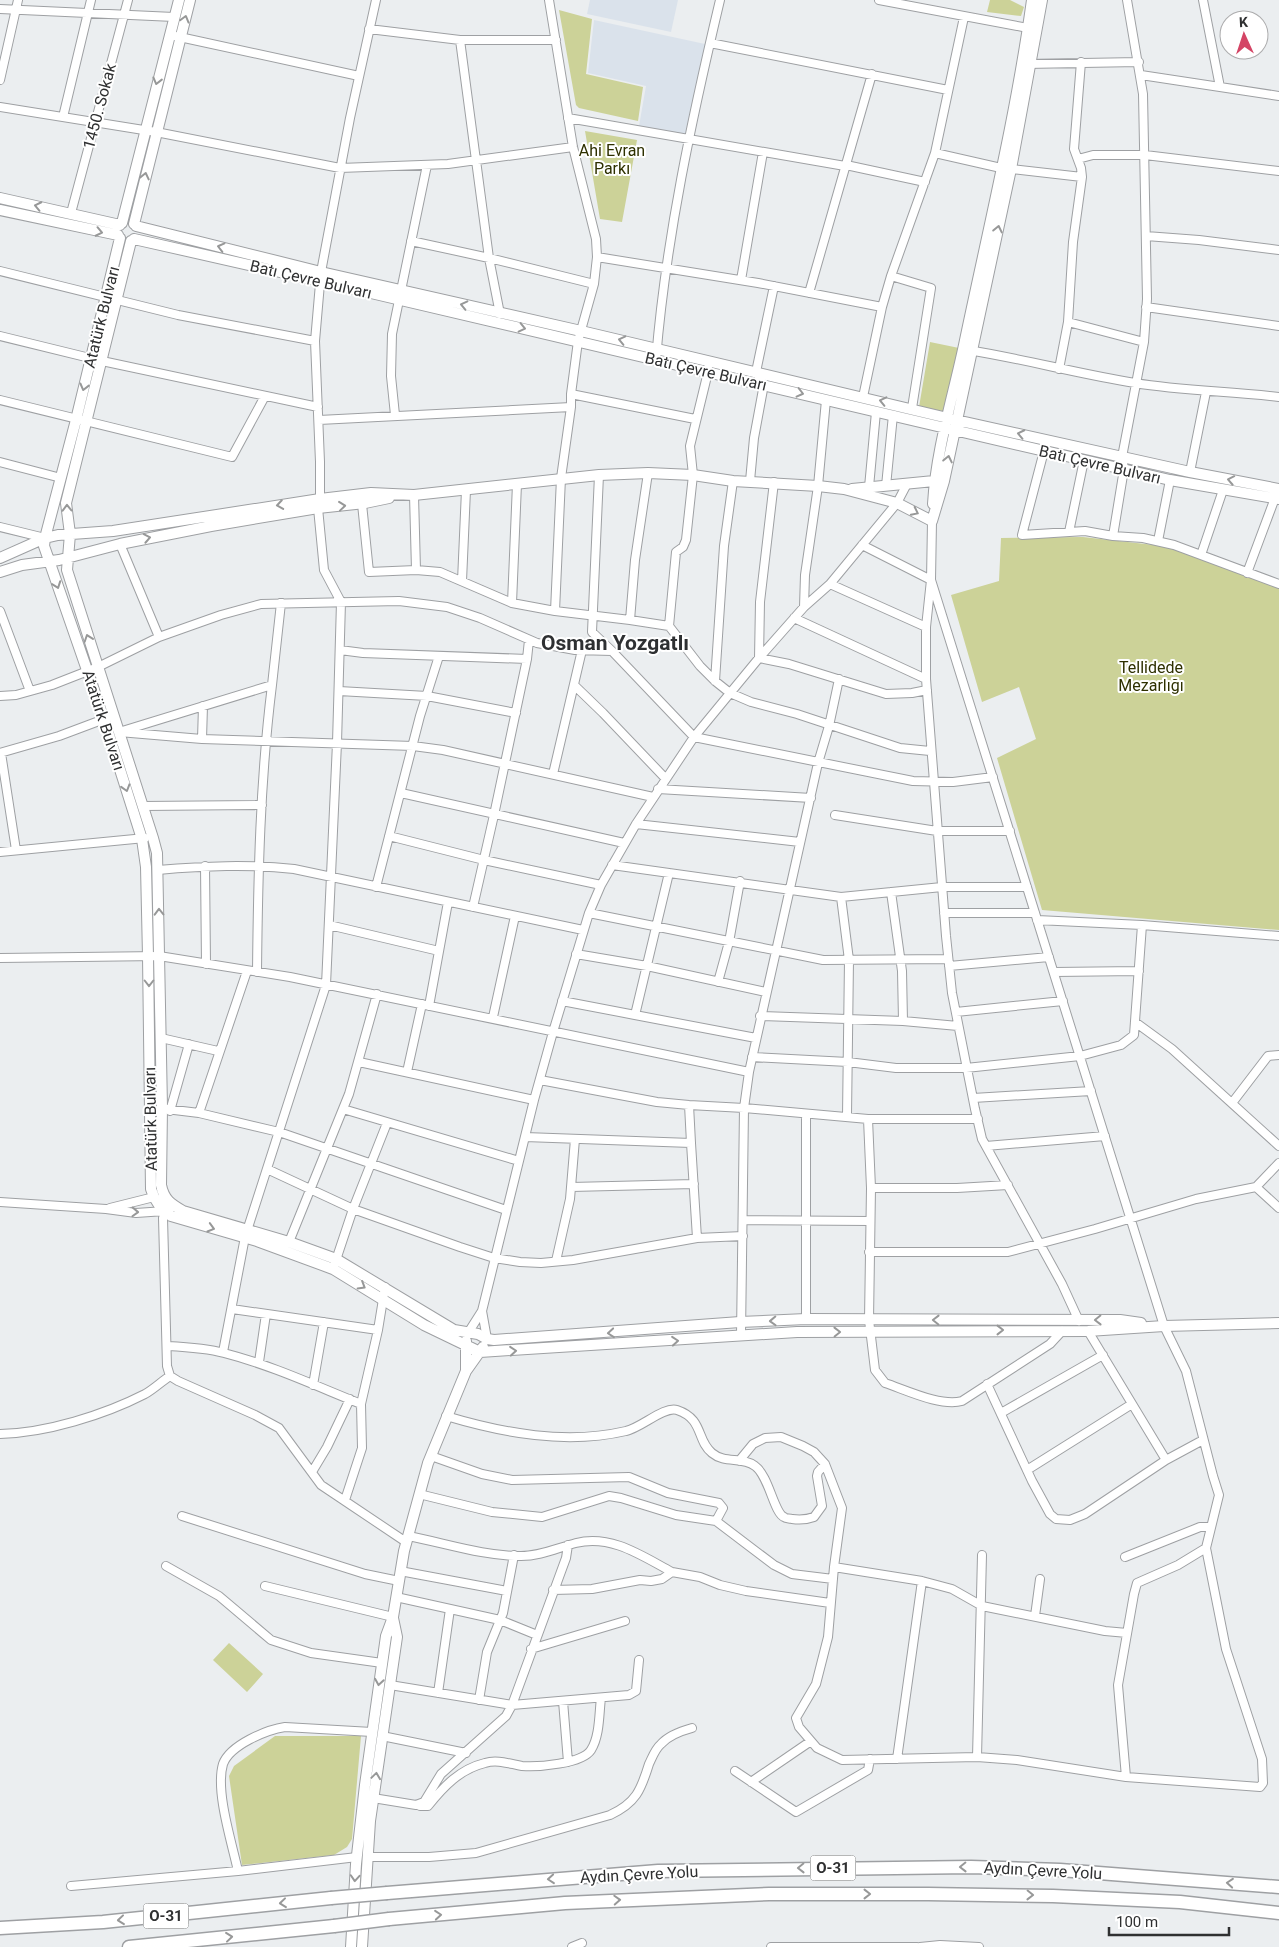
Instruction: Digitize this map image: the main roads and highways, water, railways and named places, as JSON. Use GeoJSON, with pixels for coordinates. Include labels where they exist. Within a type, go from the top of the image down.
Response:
{"type":"FeatureCollection","features":[{"type":"Feature","properties":{"kind":"highway","name":"Aydın Çevre Yolu"},"geometry":{"type":"LineString","coordinates":[[0,1928],[103,1922],[331,1898],[658,1870],[972,1866],[1060,1870],[1279,1887]]}},
{"type":"Feature","properties":{"kind":"highway","name":"Aydın Çevre Yolu"},"geometry":{"type":"LineString","coordinates":[[129,1947],[390,1919],[565,1903],[769,1894],[1053,1896],[1180,1902],[1279,1913]]}},
{"type":"Feature","properties":{"kind":"main road","name":"Atatürk Bulvarı"},"geometry":{"type":"LineString","coordinates":[[167,1207],[161,1186],[166,1109],[161,1038],[158,870],[154,838],[118,732],[108,717],[88,672],[44,546],[107,297],[120,230],[168,35],[179,0]]}},
{"type":"Feature","properties":{"kind":"main road"},"geometry":{"type":"LineString","coordinates":[[0,198],[71,213],[120,230],[125,241],[132,240],[138,232],[135,225],[156,132],[190,0]]}},
{"type":"Feature","properties":{"kind":"main road"},"geometry":{"type":"LineString","coordinates":[[1027,64],[1028,28],[1032,0]]}},
{"type":"Feature","properties":{"kind":"main road"},"geometry":{"type":"LineString","coordinates":[[0,558],[45,538],[70,534],[113,531],[319,503],[362,504],[398,496],[466,490],[561,478],[648,473],[693,475],[733,481],[774,482],[844,489],[897,503],[932,521],[951,418],[1042,0]]}},
{"type":"Feature","properties":{"kind":"main road"},"geometry":{"type":"LineString","coordinates":[[0,210],[120,230]]}},
{"type":"Feature","properties":{"kind":"main road"},"geometry":{"type":"LineString","coordinates":[[120,230],[128,221],[135,225]]}},
{"type":"Feature","properties":{"kind":"main road","name":"Batı Çevre Bulvarı"},"geometry":{"type":"LineString","coordinates":[[135,225],[321,276],[656,354],[708,372],[876,412],[1170,480],[1223,490],[1278,495]]}},
{"type":"Feature","properties":{"kind":"main road","name":"Atatürk Bulvarı"},"geometry":{"type":"LineString","coordinates":[[132,240],[66,504],[70,534],[67,570],[98,668],[108,717],[142,839],[146,867],[151,1189],[154,1197],[167,1207]]}},
{"type":"Feature","properties":{"kind":"main road","name":"Batı Çevre Bulvarı"},"geometry":{"type":"LineString","coordinates":[[132,240],[321,276]]}},
{"type":"Feature","properties":{"kind":"main road","name":"Batı Çevre Bulvarı"},"geometry":{"type":"LineString","coordinates":[[400,295],[500,314],[580,336]]}},
{"type":"Feature","properties":{"kind":"main road","name":"Batı Çevre Bulvarı"},"geometry":{"type":"LineString","coordinates":[[656,354],[706,360],[1190,472],[1278,495]]}},
{"type":"Feature","properties":{"kind":"main road"},"geometry":{"type":"LineString","coordinates":[[844,489],[939,481]]}},
{"type":"Feature","properties":{"kind":"main road"},"geometry":{"type":"LineString","coordinates":[[0,572],[22,565],[59,560],[120,544],[371,493],[398,496]]}},
{"type":"Feature","properties":{"kind":"main road"},"geometry":{"type":"LineString","coordinates":[[167,1207],[246,1233],[284,1250],[334,1264],[424,1325],[480,1352],[659,1342],[741,1335],[872,1331],[1088,1331],[1164,1326],[1279,1323]]}},
{"type":"Feature","properties":{"kind":"main road"},"geometry":{"type":"LineString","coordinates":[[246,1233],[289,1242],[385,1287],[454,1330],[478,1334],[487,1339],[494,1340],[524,1340],[740,1322],[806,1320],[1120,1320],[1164,1326]]}},
{"type":"Feature","properties":{"kind":"main road"},"geometry":{"type":"LineString","coordinates":[[466,1371],[465,1346],[468,1333]]}},
{"type":"Feature","properties":{"kind":"main road"},"geometry":{"type":"LineString","coordinates":[[362,1947],[362,1857],[374,1798],[382,1664],[386,1636],[393,1618],[407,1539],[431,1456],[466,1371],[487,1339]]}},
{"type":"Feature","properties":{"kind":"main road"},"geometry":{"type":"LineString","coordinates":[[351,1947],[377,1734],[390,1685],[398,1637],[393,1618]]}},
{"type":"Feature","properties":{"kind":"district","name":"Osman Yozgatlı"},"geometry":{"type":"Point","coordinates":[615,643]}},
{"type":"Feature","properties":{"kind":"park label","name":"Ahi Evran Parkı"},"geometry":{"type":"Point","coordinates":[612,159]}},
{"type":"Feature","properties":{"kind":"park label","name":"Tellidede Mezarlığı"},"geometry":{"type":"Point","coordinates":[1151,676]}}]}
